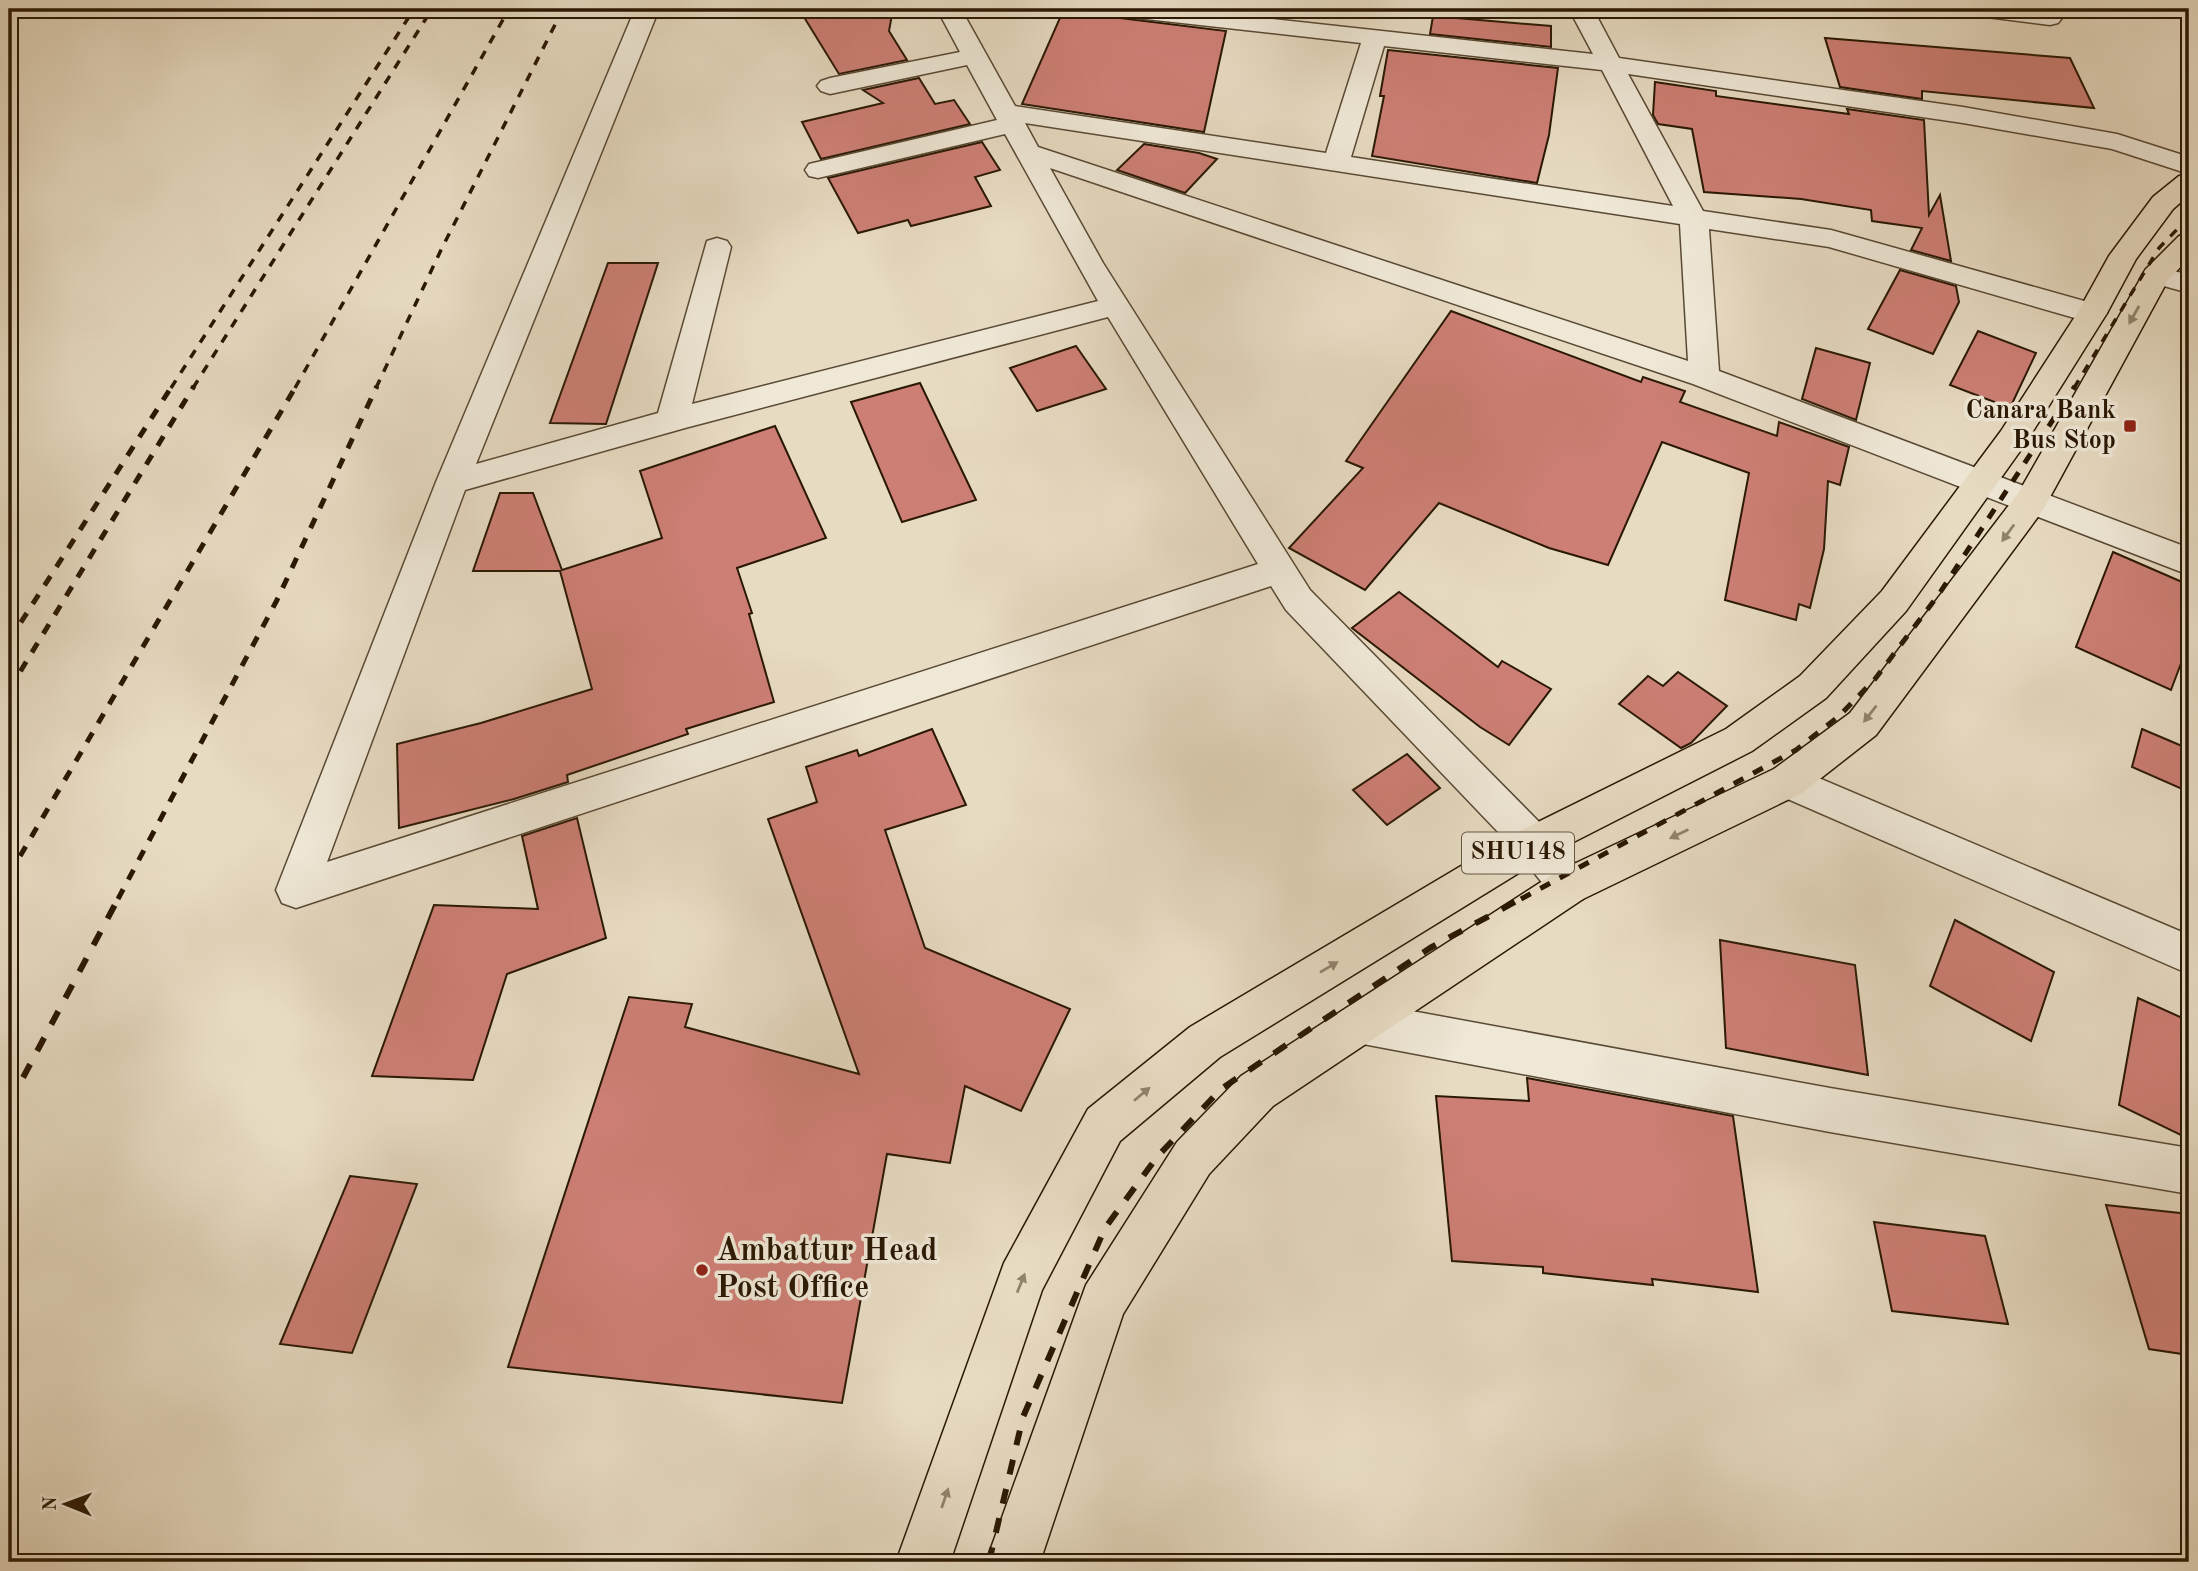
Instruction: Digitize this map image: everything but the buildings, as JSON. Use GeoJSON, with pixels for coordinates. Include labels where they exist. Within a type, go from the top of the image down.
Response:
{"type":"FeatureCollection","features":[{"type":"Feature","properties":{"kind":"highway","name":"SHU148"},"geometry":{"type":"LineString","coordinates":[[923,1562],[1021,1280],[1104,1125],[1205,1042],[1534,843],[1739,740],[1813,687],[1894,601],[2012,439],[2092,313],[2123,256],[2163,204],[2189,183]]}},
{"type":"Feature","properties":{"kind":"highway","name":"SHU148"},"geometry":{"type":"LineString","coordinates":[[1013,1562],[1103,1302],[1193,1157],[1257,1091],[1569,886],[1788,781],[1863,724],[2031,501],[2173,280],[2189,242]]}},
{"type":"Feature","properties":{"kind":"street"},"geometry":{"type":"LineString","coordinates":[[647,9],[452,482],[296,890],[1280,570]]}},
{"type":"Feature","properties":{"kind":"street"},"geometry":{"type":"LineString","coordinates":[[949,9],[1115,306],[1298,600],[1534,843],[1569,886]]}},
{"type":"Feature","properties":{"kind":"street"},"geometry":{"type":"LineString","coordinates":[[1119,9],[1613,64],[1976,117],[2117,142],[2189,166]]}},
{"type":"Feature","properties":{"kind":"street"},"geometry":{"type":"LineString","coordinates":[[1581,9],[1695,219],[1703,377]]}},
{"type":"Feature","properties":{"kind":"street"},"geometry":{"type":"LineString","coordinates":[[1979,9],[2050,18]]}},
{"type":"Feature","properties":{"kind":"street"},"geometry":{"type":"LineString","coordinates":[[1336,163],[1374,37]]}},
{"type":"Feature","properties":{"kind":"street"},"geometry":{"type":"LineString","coordinates":[[830,86],[975,56]]}},
{"type":"Feature","properties":{"kind":"street"},"geometry":{"type":"LineString","coordinates":[[818,170],[1010,118],[1336,163],[1831,239],[2092,313]]}},
{"type":"Feature","properties":{"kind":"street"},"geometry":{"type":"LineString","coordinates":[[1028,152],[1703,377],[2189,562]]}},
{"type":"Feature","properties":{"kind":"street"},"geometry":{"type":"LineString","coordinates":[[672,421],[717,247]]}},
{"type":"Feature","properties":{"kind":"street"},"geometry":{"type":"LineString","coordinates":[[452,482],[672,421],[1115,306]]}},
{"type":"Feature","properties":{"kind":"street"},"geometry":{"type":"LineString","coordinates":[[1788,781],[2189,955]]}},
{"type":"Feature","properties":{"kind":"street"},"geometry":{"type":"LineString","coordinates":[[1363,1023],[1830,1110],[2189,1171]]}},
{"type":"Feature","properties":{"kind":"railway"},"geometry":{"type":"LineString","coordinates":[[171,388],[414,9]]}},
{"type":"Feature","properties":{"kind":"railway"},"geometry":{"type":"LineString","coordinates":[[193,388],[432,9]]}},
{"type":"Feature","properties":{"kind":"railway"},"geometry":{"type":"LineString","coordinates":[[295,388],[509,9]]}},
{"type":"Feature","properties":{"kind":"railway"},"geometry":{"type":"LineString","coordinates":[[376,388],[441,250],[563,9]]}},
{"type":"Feature","properties":{"kind":"railway"},"geometry":{"type":"LineString","coordinates":[[2074,388],[2159,248],[2189,217]]}},
{"type":"Feature","properties":{"kind":"railway"},"geometry":{"type":"LineString","coordinates":[[9,641],[172,386]]}},
{"type":"Feature","properties":{"kind":"railway"},"geometry":{"type":"LineString","coordinates":[[9,690],[194,386]]}},
{"type":"Feature","properties":{"kind":"railway"},"geometry":{"type":"LineString","coordinates":[[9,875],[296,386]]}},
{"type":"Feature","properties":{"kind":"railway"},"geometry":{"type":"LineString","coordinates":[[118,899],[277,600],[377,386]]}},
{"type":"Feature","properties":{"kind":"railway"},"geometry":{"type":"LineString","coordinates":[[1521,899],[1796,750],[1839,716],[1875,679],[1939,594],[2075,386]]}},
{"type":"Feature","properties":{"kind":"railway"},"geometry":{"type":"LineString","coordinates":[[9,1104],[119,897]]}},
{"type":"Feature","properties":{"kind":"railway"},"geometry":{"type":"LineString","coordinates":[[989,1562],[1023,1417],[1105,1228],[1157,1157],[1221,1089],[1430,948],[1524,897]]}},
{"type":"Feature","properties":{"kind":"place","name":"Canara Bank Bus Stop"},"geometry":{"type":"Point","coordinates":[2130,426]}},
{"type":"Feature","properties":{"kind":"place","name":"Ambattur Head Post Office"},"geometry":{"type":"Point","coordinates":[702,1270]}}]}
